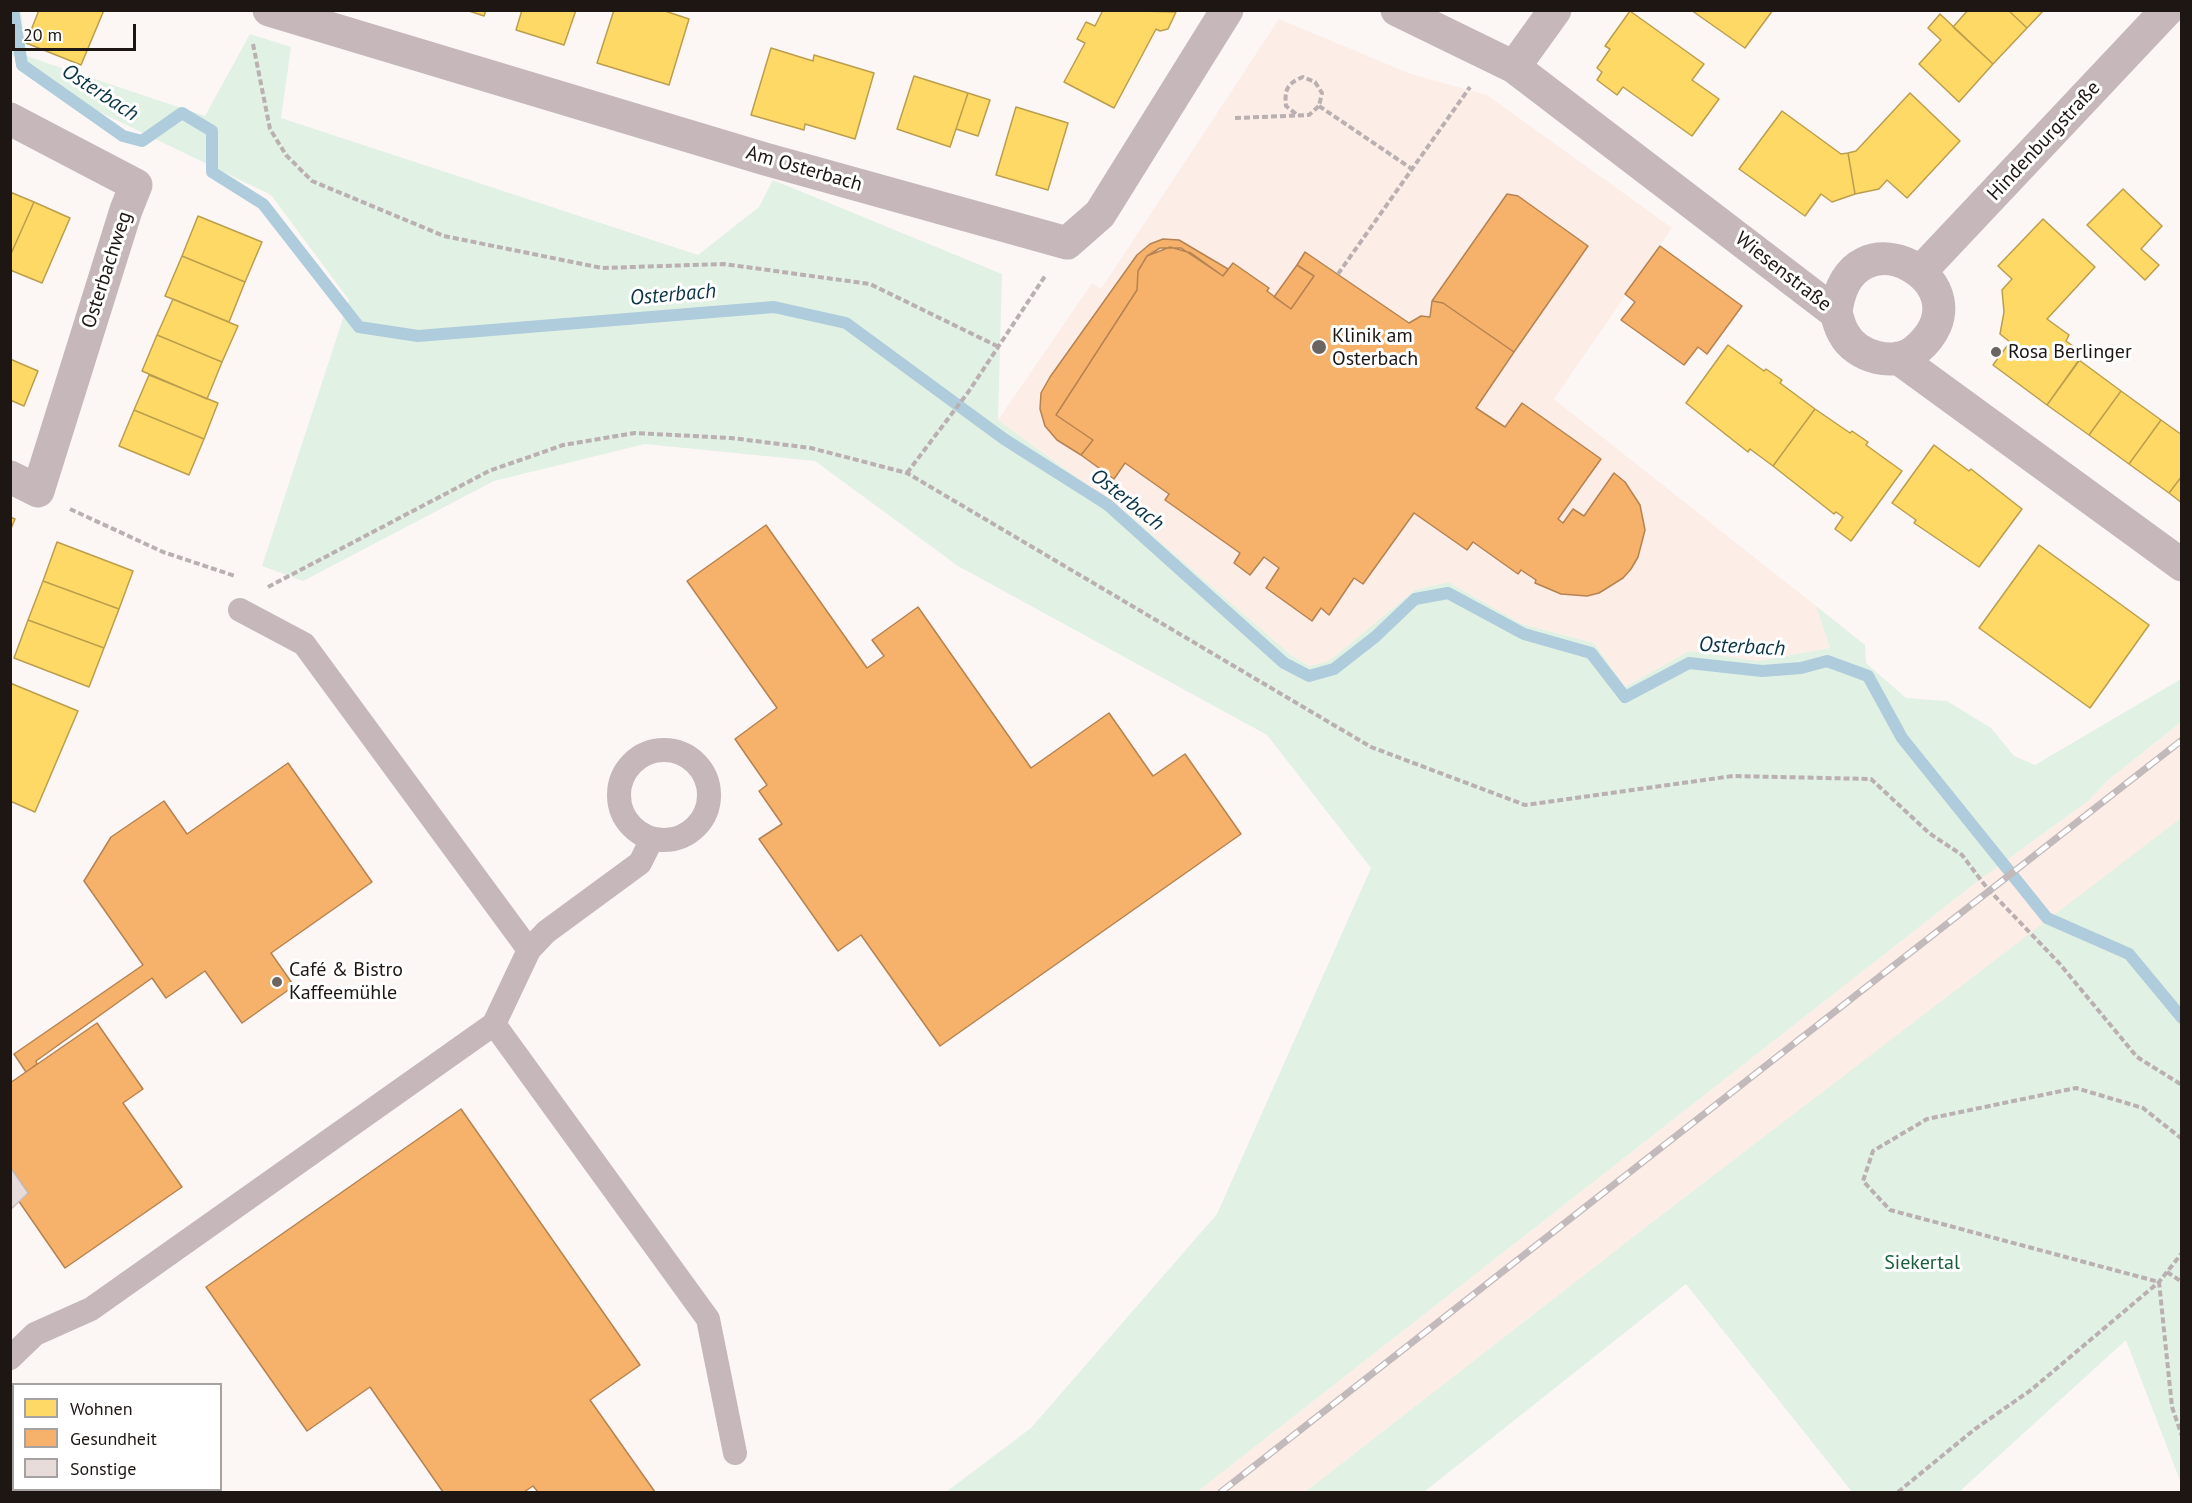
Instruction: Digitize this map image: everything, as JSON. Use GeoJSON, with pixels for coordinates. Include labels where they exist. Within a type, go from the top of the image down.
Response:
{"type":"FeatureCollection","features":[{"type":"Feature","properties":{"kind":"street"},"geometry":{"type":"LineString","coordinates":[[1067,243],[1100,214],[1227,10]]}},
{"type":"Feature","properties":{"kind":"street","name":"Wiesenstraße"},"geometry":{"type":"LineString","coordinates":[[1397,10],[1503,62],[1836,313],[1844,335],[1855,347],[1872,357],[1898,358]]}},
{"type":"Feature","properties":{"kind":"street"},"geometry":{"type":"LineString","coordinates":[[1503,62],[1555,10]]}},
{"type":"Feature","properties":{"kind":"street","name":"Hindenburgstraße"},"geometry":{"type":"LineString","coordinates":[[1921,270],[2167,10]]}},
{"type":"Feature","properties":{"kind":"street","name":"Am Osterbach"},"geometry":{"type":"LineString","coordinates":[[263,23],[1067,243]]}},
{"type":"Feature","properties":{"kind":"street","name":"Osterbachweg"},"geometry":{"type":"LineString","coordinates":[[10,119],[136,185],[24,484]]}},
{"type":"Feature","properties":{"kind":"street"},"geometry":{"type":"LineString","coordinates":[[1836,313],[1838,295],[1848,275],[1864,263],[1884,258],[1904,261],[1921,270],[1934,288],[1938,306],[1936,323],[1925,342],[1912,354],[1898,358]]}},
{"type":"Feature","properties":{"kind":"street"},"geometry":{"type":"LineString","coordinates":[[1898,358],[2181,566]]}},
{"type":"Feature","properties":{"kind":"lane"},"geometry":{"type":"LineString","coordinates":[[240,610],[304,644],[529,951]]}},
{"type":"Feature","properties":{"kind":"lane"},"geometry":{"type":"LineString","coordinates":[[10,1358],[35,1334],[92,1308],[494,1024],[529,951],[546,932],[640,863],[652,839]]}},
{"type":"Feature","properties":{"kind":"lane"},"geometry":{"type":"LineString","coordinates":[[494,1024],[708,1319],[735,1453]]}},
{"type":"Feature","properties":{"kind":"path"},"geometry":{"type":"LineString","coordinates":[[263,23],[252,44],[270,129],[286,155],[312,181],[444,236],[602,268],[724,264],[870,284],[999,347]]}},
{"type":"Feature","properties":{"kind":"path"},"geometry":{"type":"LineString","coordinates":[[1338,274],[1412,169],[1503,62]]}},
{"type":"Feature","properties":{"kind":"path"},"geometry":{"type":"LineString","coordinates":[[1235,118],[1309,115],[1320,106],[1322,93],[1315,82],[1304,77],[1291,82],[1284,93],[1286,106],[1296,114]]}},
{"type":"Feature","properties":{"kind":"path"},"geometry":{"type":"LineString","coordinates":[[1320,106],[1412,169]]}},
{"type":"Feature","properties":{"kind":"path"},"geometry":{"type":"LineString","coordinates":[[907,472],[969,391],[1067,243]]}},
{"type":"Feature","properties":{"kind":"path"},"geometry":{"type":"LineString","coordinates":[[258,584],[268,587],[489,471],[563,445],[635,433],[731,438],[811,448],[907,472],[1371,747],[1525,806],[1733,776],[1871,779],[1929,833],[1962,855],[1987,888],[2059,963],[2137,1057],[2181,1085]]}},
{"type":"Feature","properties":{"kind":"path"},"geometry":{"type":"LineString","coordinates":[[24,484],[79,514],[163,552],[237,576]]}},
{"type":"Feature","properties":{"kind":"path"},"geometry":{"type":"LineString","coordinates":[[2159,1282],[1890,1210],[1863,1181],[1873,1151],[1927,1119],[2076,1088],[2143,1108],[2181,1139]]}},
{"type":"Feature","properties":{"kind":"path"},"geometry":{"type":"LineString","coordinates":[[1898,1492],[1975,1429],[2031,1390],[2159,1282],[2181,1253]]}},
{"type":"Feature","properties":{"kind":"path"},"geometry":{"type":"LineString","coordinates":[[2167,1272],[2181,1282]]}},
{"type":"Feature","properties":{"kind":"path"},"geometry":{"type":"LineString","coordinates":[[2159,1282],[2172,1407],[2181,1436]]}},
{"type":"Feature","properties":{"kind":"shaded area","name":"Klinik am Osterbach"},"geometry":{"type":"Polygon","coordinates":[[[1279,19],[1411,74],[1487,95],[1672,228],[1554,399],[1816,606],[1830,648],[1758,661],[1689,651],[1625,687],[1594,643],[1522,624],[1448,582],[1415,590],[1329,661],[1309,666],[1291,655],[1134,519],[998,420],[1092,283],[1101,289],[1279,19]]]}},
{"type":"Feature","properties":{"kind":"shaded area"},"geometry":{"type":"Polygon","coordinates":[[[2181,722],[2181,818],[2142,849],[1642,1230],[1305,1492],[1197,1492],[1978,881],[2088,801],[2107,781],[2181,722]]]}},
{"type":"Feature","properties":{"kind":"green space"},"geometry":{"type":"Polygon","coordinates":[[[11,10],[21,11],[26,56],[205,116],[250,34],[291,47],[281,118],[698,255],[759,207],[773,180],[1002,274],[998,420],[1134,519],[1291,655],[1309,666],[1329,661],[1415,590],[1448,582],[1522,624],[1594,643],[1625,687],[1689,651],[1758,661],[1830,648],[1816,606],[1865,645],[1866,663],[1906,698],[1947,701],[1991,728],[2014,756],[2035,765],[2181,679],[2181,722],[2107,781],[2088,801],[1978,881],[1197,1492],[946,1492],[1031,1428],[1217,1214],[1371,868],[1267,735],[958,566],[815,461],[645,444],[494,481],[303,581],[262,566],[349,300],[271,195],[81,103],[11,54],[11,10]]]}},
{"type":"Feature","properties":{"kind":"green space","name":"Siekertal"},"geometry":{"type":"Polygon","coordinates":[[[2181,818],[2181,1483],[2126,1340],[1959,1492],[1852,1492],[1686,1284],[1424,1492],[1305,1492],[1642,1230],[2181,818]]]}},
{"type":"Feature","properties":{"kind":"building: Wohnen"},"geometry":{"type":"Polygon","coordinates":[[[39,10],[104,10],[81,65],[26,43],[39,10]]]}},
{"type":"Feature","properties":{"kind":"building: Wohnen"},"geometry":{"type":"Polygon","coordinates":[[[466,10],[486,10],[484,16],[466,10]]]}},
{"type":"Feature","properties":{"kind":"building: Wohnen"},"geometry":{"type":"Polygon","coordinates":[[[522,10],[576,10],[564,45],[516,30],[522,10]]]}},
{"type":"Feature","properties":{"kind":"building: Wohnen"},"geometry":{"type":"Polygon","coordinates":[[[614,10],[662,10],[689,19],[669,85],[597,63],[614,10]]]}},
{"type":"Feature","properties":{"kind":"building: Wohnen"},"geometry":{"type":"Polygon","coordinates":[[[1103,10],[1176,12],[1168,29],[1160,31],[1156,29],[1114,108],[1064,82],[1085,43],[1077,39],[1086,22],[1095,26],[1103,10]]]}},
{"type":"Feature","properties":{"kind":"building: Wohnen"},"geometry":{"type":"Polygon","coordinates":[[[1691,10],[1773,10],[1745,48],[1691,10]]]}},
{"type":"Feature","properties":{"kind":"building: Wohnen"},"geometry":{"type":"Polygon","coordinates":[[[1968,10],[2008,10],[2027,28],[1993,64],[1953,27],[1968,10]]]}},
{"type":"Feature","properties":{"kind":"building: Wohnen"},"geometry":{"type":"Polygon","coordinates":[[[2008,10],[2044,10],[2027,28],[2008,10]]]}},
{"type":"Feature","properties":{"kind":"building: Wohnen"},"geometry":{"type":"Polygon","coordinates":[[[1630,11],[1704,64],[1692,80],[1719,99],[1692,136],[1623,87],[1617,95],[1597,80],[1602,72],[1597,68],[1610,49],[1605,46],[1630,11]]]}},
{"type":"Feature","properties":{"kind":"building: Wohnen"},"geometry":{"type":"Polygon","coordinates":[[[1940,14],[1993,64],[1959,102],[1919,64],[1941,40],[1928,28],[1940,14]]]}},
{"type":"Feature","properties":{"kind":"building: Wohnen"},"geometry":{"type":"Polygon","coordinates":[[[771,48],[813,61],[814,55],[874,73],[855,139],[805,124],[804,130],[751,115],[771,48]]]}},
{"type":"Feature","properties":{"kind":"building: Wohnen"},"geometry":{"type":"Polygon","coordinates":[[[914,76],[968,93],[950,147],[897,129],[914,76]]]}},
{"type":"Feature","properties":{"kind":"building: Wohnen"},"geometry":{"type":"Polygon","coordinates":[[[968,93],[990,100],[978,136],[956,129],[968,93]]]}},
{"type":"Feature","properties":{"kind":"building: Wohnen"},"geometry":{"type":"Polygon","coordinates":[[[1910,93],[1960,141],[1907,198],[1887,180],[1879,189],[1855,194],[1848,153],[1856,151],[1910,93]]]}},
{"type":"Feature","properties":{"kind":"building: Wohnen"},"geometry":{"type":"Polygon","coordinates":[[[1016,107],[1068,123],[1048,190],[996,175],[1016,107]]]}},
{"type":"Feature","properties":{"kind":"building: Wohnen"},"geometry":{"type":"Polygon","coordinates":[[[1782,111],[1841,154],[1848,153],[1855,194],[1832,202],[1821,194],[1805,216],[1739,169],[1782,111]]]}},
{"type":"Feature","properties":{"kind":"building: Wohnen"},"geometry":{"type":"Polygon","coordinates":[[[2123,189],[2162,226],[2141,249],[2159,265],[2145,280],[2087,225],[2123,189]]]}},
{"type":"Feature","properties":{"kind":"building: Wohnen"},"geometry":{"type":"Polygon","coordinates":[[[10,192],[34,202],[10,256],[10,192]]]}},
{"type":"Feature","properties":{"kind":"building: Wohnen"},"geometry":{"type":"Polygon","coordinates":[[[34,202],[70,218],[42,283],[10,270],[10,256],[34,202]]]}},
{"type":"Feature","properties":{"kind":"building: Wohnen"},"geometry":{"type":"Polygon","coordinates":[[[198,216],[262,242],[245,282],[182,256],[198,216]]]}},
{"type":"Feature","properties":{"kind":"building: Wohnen"},"geometry":{"type":"Polygon","coordinates":[[[2043,219],[2095,267],[2047,319],[2069,335],[2066,341],[2084,354],[2047,405],[1993,365],[2010,342],[2000,334],[2004,312],[2002,290],[2012,279],[1998,266],[2043,219]]]}},
{"type":"Feature","properties":{"kind":"building: Wohnen"},"geometry":{"type":"Polygon","coordinates":[[[182,256],[245,282],[229,322],[165,296],[182,256]]]}},
{"type":"Feature","properties":{"kind":"building: Wohnen"},"geometry":{"type":"Polygon","coordinates":[[[173,299],[238,326],[222,362],[157,335],[173,299]]]}},
{"type":"Feature","properties":{"kind":"building: Wohnen"},"geometry":{"type":"Polygon","coordinates":[[[157,335],[222,362],[207,399],[142,371],[157,335]]]}},
{"type":"Feature","properties":{"kind":"building: Wohnen"},"geometry":{"type":"Polygon","coordinates":[[[1728,345],[1764,371],[1766,369],[1782,380],[1780,383],[1815,409],[1773,466],[1750,449],[1748,452],[1686,403],[1728,345]]]}},
{"type":"Feature","properties":{"kind":"building: Wohnen"},"geometry":{"type":"Polygon","coordinates":[[[10,359],[38,371],[24,406],[10,400],[10,359]]]}},
{"type":"Feature","properties":{"kind":"building: Wohnen"},"geometry":{"type":"Polygon","coordinates":[[[2079,360],[2121,391],[2089,435],[2047,405],[2079,360]]]}},
{"type":"Feature","properties":{"kind":"building: Wohnen"},"geometry":{"type":"Polygon","coordinates":[[[149,375],[218,403],[204,439],[134,410],[149,375]]]}},
{"type":"Feature","properties":{"kind":"building: Wohnen"},"geometry":{"type":"Polygon","coordinates":[[[2121,391],[2161,420],[2129,464],[2089,435],[2121,391]]]}},
{"type":"Feature","properties":{"kind":"building: Wohnen"},"geometry":{"type":"Polygon","coordinates":[[[1815,409],[1850,433],[1852,431],[1868,442],[1866,445],[1902,471],[1851,541],[1835,529],[1843,517],[1836,512],[1834,514],[1773,466],[1815,409]]]}},
{"type":"Feature","properties":{"kind":"building: Wohnen"},"geometry":{"type":"Polygon","coordinates":[[[134,410],[204,439],[189,475],[119,446],[134,410]]]}},
{"type":"Feature","properties":{"kind":"building: Wohnen"},"geometry":{"type":"Polygon","coordinates":[[[2161,420],[2182,435],[2182,476],[2169,493],[2129,464],[2161,420]]]}},
{"type":"Feature","properties":{"kind":"building: Wohnen"},"geometry":{"type":"Polygon","coordinates":[[[1934,445],[1969,471],[1971,469],[2022,509],[1979,567],[1914,523],[1916,520],[1892,503],[1934,445]]]}},
{"type":"Feature","properties":{"kind":"building: Wohnen"},"geometry":{"type":"Polygon","coordinates":[[[2182,476],[2182,503],[2169,493],[2182,476]]]}},
{"type":"Feature","properties":{"kind":"building: Wohnen"},"geometry":{"type":"Polygon","coordinates":[[[10,517],[15,519],[10,531],[10,517]]]}},
{"type":"Feature","properties":{"kind":"building: Wohnen"},"geometry":{"type":"Polygon","coordinates":[[[57,542],[133,571],[119,609],[43,581],[57,542]]]}},
{"type":"Feature","properties":{"kind":"building: Wohnen"},"geometry":{"type":"Polygon","coordinates":[[[2039,545],[2149,625],[2090,708],[1979,628],[2039,545]]]}},
{"type":"Feature","properties":{"kind":"building: Wohnen"},"geometry":{"type":"Polygon","coordinates":[[[43,581],[119,609],[104,648],[28,620],[43,581]]]}},
{"type":"Feature","properties":{"kind":"building: Wohnen"},"geometry":{"type":"Polygon","coordinates":[[[28,620],[104,648],[89,687],[14,658],[28,620]]]}},
{"type":"Feature","properties":{"kind":"building: Wohnen"},"geometry":{"type":"Polygon","coordinates":[[[10,683],[78,711],[35,812],[10,801],[10,683]]]}},
{"type":"Feature","properties":{"kind":"building: Gesundheit"},"geometry":{"type":"Polygon","coordinates":[[[1507,194],[1518,196],[1588,246],[1514,352],[1443,303],[1432,301],[1507,194]]]}},
{"type":"Feature","properties":{"kind":"building: Gesundheit"},"geometry":{"type":"Polygon","coordinates":[[[1163,239],[1179,240],[1228,269],[1223,276],[1181,248],[1160,248],[1147,256],[1138,271],[1137,290],[1056,415],[1093,440],[1081,455],[1057,440],[1045,426],[1040,409],[1041,393],[1137,255],[1150,244],[1163,239]]]}},
{"type":"Feature","properties":{"kind":"building: Gesundheit"},"geometry":{"type":"Polygon","coordinates":[[[1660,246],[1742,306],[1707,354],[1698,347],[1684,365],[1621,320],[1635,302],[1625,294],[1660,246]]]}},
{"type":"Feature","properties":{"kind":"building: Gesundheit"},"geometry":{"type":"Polygon","coordinates":[[[1170,247],[1191,253],[1223,276],[1233,263],[1269,288],[1267,291],[1291,309],[1314,276],[1297,265],[1305,252],[1409,323],[1421,316],[1430,317],[1432,301],[1443,303],[1514,352],[1476,408],[1505,427],[1522,403],[1601,459],[1558,519],[1563,523],[1573,509],[1584,516],[1614,473],[1625,482],[1640,505],[1645,530],[1638,557],[1631,569],[1623,578],[1599,593],[1587,596],[1561,594],[1535,583],[1536,580],[1521,570],[1518,574],[1473,542],[1467,550],[1414,513],[1363,584],[1354,578],[1329,615],[1321,608],[1312,621],[1266,588],[1279,568],[1264,557],[1250,575],[1234,563],[1240,553],[1165,500],[1169,494],[1125,463],[1114,479],[1081,455],[1093,440],[1056,415],[1137,290],[1138,271],[1147,256],[1170,247]]]}},
{"type":"Feature","properties":{"kind":"building: Gesundheit"},"geometry":{"type":"Polygon","coordinates":[[[1297,265],[1314,276],[1291,309],[1274,297],[1297,265]]]}},
{"type":"Feature","properties":{"kind":"building: Gesundheit"},"geometry":{"type":"Polygon","coordinates":[[[766,525],[867,668],[884,656],[872,640],[918,607],[1031,768],[1109,713],[1153,776],[1185,754],[1241,834],[940,1046],[861,935],[838,951],[759,839],[782,824],[759,791],[767,785],[735,739],[777,708],[687,581],[766,525]]]}},
{"type":"Feature","properties":{"kind":"building: Gesundheit"},"geometry":{"type":"Polygon","coordinates":[[[288,763],[372,882],[271,953],[294,986],[242,1023],[205,971],[166,998],[152,978],[36,1061],[37,1064],[26,1072],[14,1054],[143,965],[84,881],[111,837],[164,801],[187,834],[288,763]]]}},
{"type":"Feature","properties":{"kind":"building: Gesundheit"},"geometry":{"type":"Polygon","coordinates":[[[97,1023],[143,1089],[123,1103],[182,1187],[65,1268],[18,1200],[28,1193],[10,1167],[10,1083],[97,1023]]]}},
{"type":"Feature","properties":{"kind":"building: Gesundheit"},"geometry":{"type":"Polygon","coordinates":[[[461,1109],[640,1365],[590,1400],[655,1492],[538,1492],[533,1486],[524,1492],[443,1492],[370,1387],[307,1431],[206,1287],[461,1109]]]}},
{"type":"Feature","properties":{"kind":"building: Sonstige"},"geometry":{"type":"Polygon","coordinates":[[[10,1167],[28,1193],[10,1210],[10,1167]]]}},
{"type":"Feature","properties":{"kind":"waterway","name":"Osterbach"},"geometry":{"type":"LineString","coordinates":[[13,10],[22,65],[123,136],[142,141],[182,113],[212,131],[212,172],[263,204],[359,327],[418,336],[774,307],[846,323],[1004,439],[1108,505],[1284,663],[1309,676],[1334,669],[1375,637],[1415,599],[1448,593],[1524,634],[1591,653],[1625,697],[1689,663],[1762,671],[1801,668],[1827,661],[1868,676],[1902,738],[2047,918],[2129,954],[2182,1018]]}},
{"type":"Feature","properties":{"kind":"railway"},"geometry":{"type":"LineString","coordinates":[[1221,1492],[2182,740]]}},
{"type":"Feature","properties":{"kind":"place","name":"Klinik am Osterbach"},"geometry":{"type":"Point","coordinates":[1319,347]}},
{"type":"Feature","properties":{"kind":"place","name":"Rosa Berlinger"},"geometry":{"type":"Point","coordinates":[1996,352]}},
{"type":"Feature","properties":{"kind":"place","name":"Café & Bistro Kaffeemühle"},"geometry":{"type":"Point","coordinates":[277,982]}}]}
